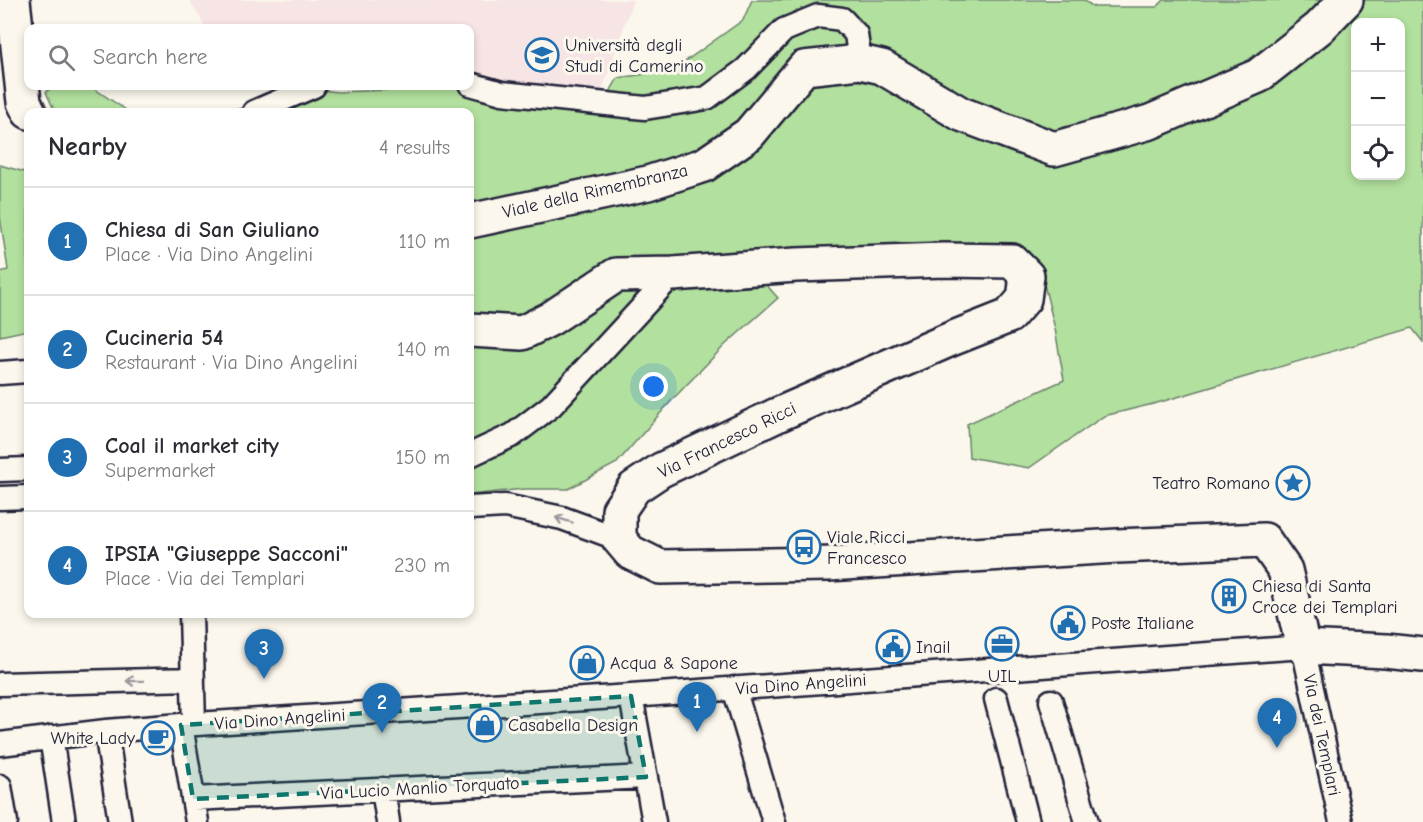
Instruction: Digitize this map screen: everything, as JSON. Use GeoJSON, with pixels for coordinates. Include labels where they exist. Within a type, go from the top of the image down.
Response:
{"type":"FeatureCollection","features":[{"type":"Feature","properties":{"kind":"street"},"geometry":{"type":"LineString","coordinates":[[13,0],[24,102],[27,108]]}},
{"type":"Feature","properties":{"kind":"street"},"geometry":{"type":"LineString","coordinates":[[474,85],[502,93],[645,108],[707,98],[746,69],[784,30],[818,16],[842,19],[856,34],[860,62],[882,67],[961,114],[1054,149],[1150,122],[1258,76],[1319,28],[1346,0]]}},
{"type":"Feature","properties":{"kind":"street","name":"Viale della Rimembranza"},"geometry":{"type":"LineString","coordinates":[[474,220],[648,183],[704,165],[749,134],[804,68],[860,62]]}},
{"type":"Feature","properties":{"kind":"street"},"geometry":{"type":"LineString","coordinates":[[263,108],[305,90]]}},
{"type":"Feature","properties":{"kind":"street","name":"Via Francesco Ricci"},"geometry":{"type":"LineString","coordinates":[[620,539],[619,510],[634,488],[661,470],[777,415],[1009,315],[1024,298],[1027,276],[1012,261],[944,260],[796,265],[673,274]]}},
{"type":"Feature","properties":{"kind":"street"},"geometry":{"type":"LineString","coordinates":[[474,330],[522,333],[550,319],[616,275],[673,274]]}},
{"type":"Feature","properties":{"kind":"street"},"geometry":{"type":"LineString","coordinates":[[474,452],[513,435],[551,406],[673,274]]}},
{"type":"Feature","properties":{"kind":"street"},"geometry":{"type":"LineString","coordinates":[[0,373],[24,371]]}},
{"type":"Feature","properties":{"kind":"street"},"geometry":{"type":"LineString","coordinates":[[0,470],[24,469]]}},
{"type":"Feature","properties":{"kind":"street"},"geometry":{"type":"LineString","coordinates":[[0,498],[24,497]]}},
{"type":"Feature","properties":{"kind":"street"},"geometry":{"type":"LineString","coordinates":[[474,508],[505,506],[562,518],[620,539],[630,552],[660,567],[828,564],[1264,540],[1285,570],[1303,647]]}},
{"type":"Feature","properties":{"kind":"street"},"geometry":{"type":"LineString","coordinates":[[191,618],[193,679],[187,725],[197,822]]}},
{"type":"Feature","properties":{"kind":"street","name":"Via Dino Angelini"},"geometry":{"type":"LineString","coordinates":[[0,744],[106,731],[631,696],[1303,647],[1423,655]]}},
{"type":"Feature","properties":{"kind":"street","name":"Via dei Templari"},"geometry":{"type":"LineString","coordinates":[[1303,647],[1341,822]]}},
{"type":"Feature","properties":{"kind":"street"},"geometry":{"type":"LineString","coordinates":[[0,684],[193,679]]}},
{"type":"Feature","properties":{"kind":"street"},"geometry":{"type":"LineString","coordinates":[[735,688],[774,822]]}},
{"type":"Feature","properties":{"kind":"street"},"geometry":{"type":"LineString","coordinates":[[631,696],[654,822]]}},
{"type":"Feature","properties":{"kind":"street"},"geometry":{"type":"LineString","coordinates":[[996,699],[1028,822]]}},
{"type":"Feature","properties":{"kind":"street"},"geometry":{"type":"LineString","coordinates":[[1051,701],[1087,822]]}},
{"type":"Feature","properties":{"kind":"street"},"geometry":{"type":"LineString","coordinates":[[106,731],[120,822]]}},
{"type":"Feature","properties":{"kind":"street"},"geometry":{"type":"LineString","coordinates":[[51,737],[64,822]]}},
{"type":"Feature","properties":{"kind":"street","name":"Via Lucio Manlio Torquato"},"geometry":{"type":"LineString","coordinates":[[193,799],[646,777]]}},
{"type":"Feature","properties":{"kind":"street"},"geometry":{"type":"LineString","coordinates":[[0,786],[6,822]]}},
{"type":"Feature","properties":{"kind":"street"},"geometry":{"type":"LineString","coordinates":[[384,789],[388,822]]}},
{"type":"Feature","properties":{"kind":"highlighted area"},"geometry":{"type":"Polygon","coordinates":[[[631,696],[646,777],[193,799],[181,725],[631,696]]]}},
{"type":"Feature","properties":{"kind":"shaded area","name":"Università degli Studi di Camerino"},"geometry":{"type":"Polygon","coordinates":[[[190,0],[633,0],[599,100],[474,83],[474,24],[204,24],[190,0]]]}},
{"type":"Feature","properties":{"kind":"green space"},"geometry":{"type":"Polygon","coordinates":[[[752,0],[1083,0],[1094,7],[1157,7],[1164,0],[1423,0],[1423,342],[1412,328],[1157,403],[1104,416],[1029,468],[969,457],[967,424],[1064,380],[1055,329],[1039,264],[935,251],[741,256],[778,298],[725,345],[671,401],[617,463],[568,489],[524,489],[474,495],[474,108],[242,108],[257,105],[290,90],[338,92],[474,90],[474,88],[603,104],[618,78],[673,70],[743,20],[752,0]]]}},
{"type":"Feature","properties":{"kind":"green space"},"geometry":{"type":"Polygon","coordinates":[[[49,90],[96,90],[123,108],[53,108],[46,92],[49,90]]]}},
{"type":"Feature","properties":{"kind":"green space"},"geometry":{"type":"Polygon","coordinates":[[[0,165],[24,172],[24,331],[0,336],[0,272],[8,270],[0,216],[0,165]]]}},
{"type":"Feature","properties":{"kind":"place","name":"Università degli Studi di Camerino"},"geometry":{"type":"Point","coordinates":[542,55]}},
{"type":"Feature","properties":{"kind":"place","name":"Teatro Romano"},"geometry":{"type":"Point","coordinates":[1293,483]}},
{"type":"Feature","properties":{"kind":"place","name":"Viale Ricci Francesco"},"geometry":{"type":"Point","coordinates":[804,547]}},
{"type":"Feature","properties":{"kind":"place","name":"Chiesa di Santa Croce dei Templari"},"geometry":{"type":"Point","coordinates":[1229,596]}},
{"type":"Feature","properties":{"kind":"place","name":"Poste Italiane"},"geometry":{"type":"Point","coordinates":[1068,623]}},
{"type":"Feature","properties":{"kind":"place","name":"UIL"},"geometry":{"type":"Point","coordinates":[1002,644]}},
{"type":"Feature","properties":{"kind":"place","name":"Inail"},"geometry":{"type":"Point","coordinates":[893,647]}},
{"type":"Feature","properties":{"kind":"place","name":"Acqua & Sapone"},"geometry":{"type":"Point","coordinates":[587,663]}},
{"type":"Feature","properties":{"kind":"place","name":"Coal il market city"},"geometry":{"type":"Point","coordinates":[264,679]}},
{"type":"Feature","properties":{"kind":"place","name":"Casabella Design"},"geometry":{"type":"Point","coordinates":[485,725]}},
{"type":"Feature","properties":{"kind":"place","name":"Chiesa di San Giuliano"},"geometry":{"type":"Point","coordinates":[697,732]}},
{"type":"Feature","properties":{"kind":"place","name":"Cucineria 54"},"geometry":{"type":"Point","coordinates":[382,733]}},
{"type":"Feature","properties":{"kind":"place","name":"White Lady"},"geometry":{"type":"Point","coordinates":[158,738]}},
{"type":"Feature","properties":{"kind":"place","name":"IPSIA \"Giuseppe Sacconi\""},"geometry":{"type":"Point","coordinates":[1277,748]}}]}
